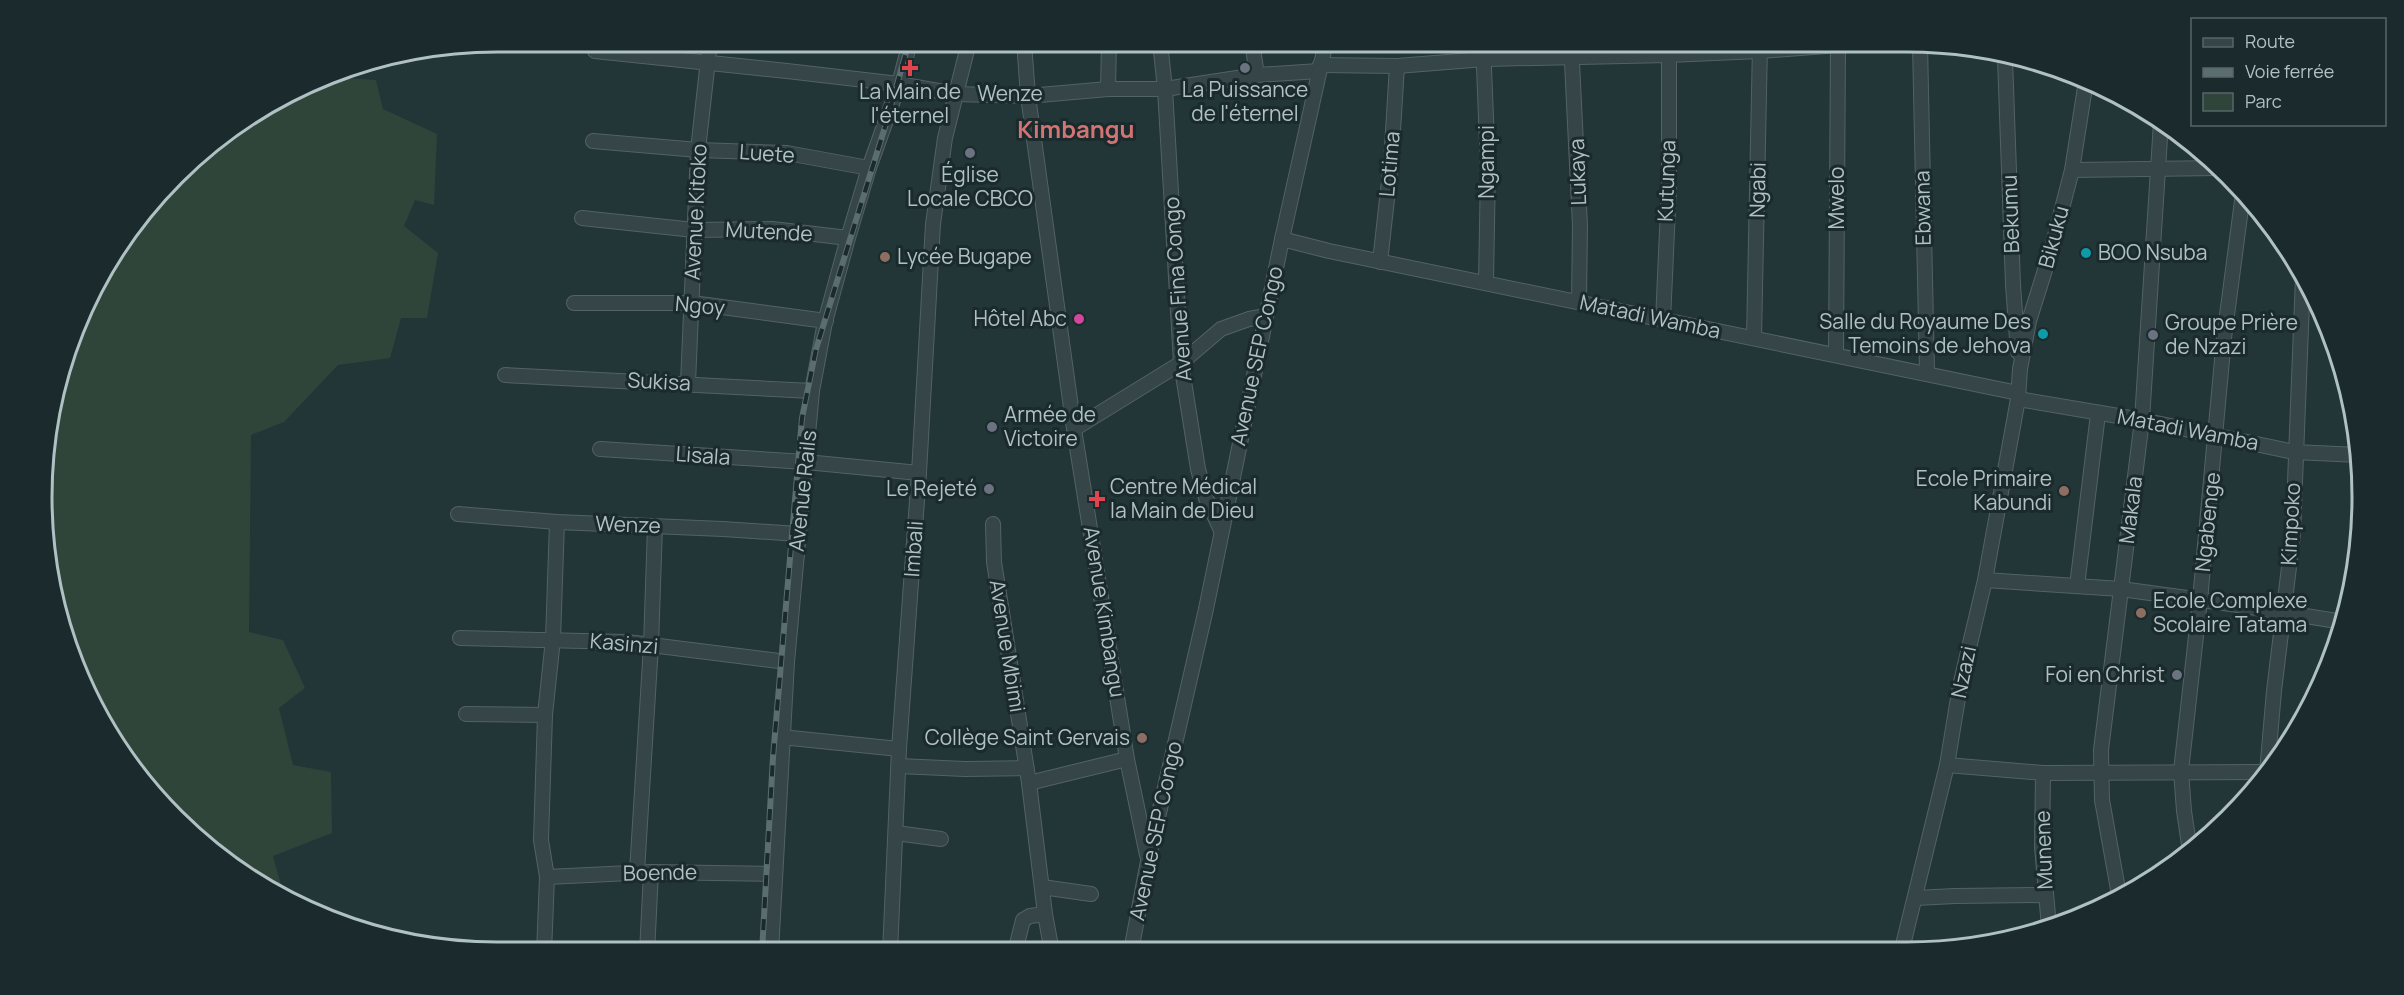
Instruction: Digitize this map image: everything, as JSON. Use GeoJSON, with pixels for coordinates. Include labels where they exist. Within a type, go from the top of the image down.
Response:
{"type":"FeatureCollection","features":[{"type":"Feature","properties":{"kind":"street","name":"Wenze"},"geometry":{"type":"LineString","coordinates":[[604,52],[899,84],[955,94],[1028,96],[1108,89],[1165,89],[1319,68],[1397,66],[1633,52]]}},
{"type":"Feature","properties":{"kind":"street","name":"Avenue Kitoko"},"geometry":{"type":"LineString","coordinates":[[688,383],[698,150],[710,52]]}},
{"type":"Feature","properties":{"kind":"street","name":"Avenue Rails"},"geometry":{"type":"LineString","coordinates":[[771,942],[781,737],[812,391],[826,321],[848,238],[907,52]]}},
{"type":"Feature","properties":{"kind":"street","name":"Imbali"},"geometry":{"type":"LineString","coordinates":[[891,942],[899,749],[919,473],[933,224],[942,150],[966,52]]}},
{"type":"Feature","properties":{"kind":"street","name":"Avenue Kimbangu"},"geometry":{"type":"LineString","coordinates":[[1025,52],[1028,96],[1074,429],[1127,759],[1148,861]]}},
{"type":"Feature","properties":{"kind":"street"},"geometry":{"type":"LineString","coordinates":[[1108,89],[1109,52]]}},
{"type":"Feature","properties":{"kind":"street","name":"Avenue Fina Congo"},"geometry":{"type":"LineString","coordinates":[[1161,52],[1180,363],[1198,469],[1209,506],[1221,530]]}},
{"type":"Feature","properties":{"kind":"street"},"geometry":{"type":"LineString","coordinates":[[1254,52],[1257,75]]}},
{"type":"Feature","properties":{"kind":"street","name":"Avenue SEP Congo"},"geometry":{"type":"LineString","coordinates":[[1133,942],[1148,861],[1206,609],[1282,239],[1323,52]]}},
{"type":"Feature","properties":{"kind":"street","name":"Ngampi"},"geometry":{"type":"LineString","coordinates":[[1484,52],[1488,169],[1486,282]]}},
{"type":"Feature","properties":{"kind":"street","name":"Lukaya"},"geometry":{"type":"LineString","coordinates":[[1572,52],[1580,226],[1579,302]]}},
{"type":"Feature","properties":{"kind":"street","name":"Kutunga"},"geometry":{"type":"LineString","coordinates":[[1663,321],[1669,186],[1669,52]]}},
{"type":"Feature","properties":{"kind":"street","name":"Ngabi"},"geometry":{"type":"LineString","coordinates":[[1754,338],[1760,52]]}},
{"type":"Feature","properties":{"kind":"street","name":"Mwelo"},"geometry":{"type":"LineString","coordinates":[[1836,355],[1838,52]]}},
{"type":"Feature","properties":{"kind":"street","name":"Ebwana"},"geometry":{"type":"LineString","coordinates":[[1920,52],[1927,372]]}},
{"type":"Feature","properties":{"kind":"street","name":"Bekumu"},"geometry":{"type":"LineString","coordinates":[[2005,64],[2013,285],[2020,369]]}},
{"type":"Feature","properties":{"kind":"street","name":"Lotima"},"geometry":{"type":"LineString","coordinates":[[1380,262],[1391,163],[1397,66]]}},
{"type":"Feature","properties":{"kind":"street","name":"Bikuku"},"geometry":{"type":"LineString","coordinates":[[2018,396],[2020,369],[2029,321],[2051,251],[2072,170],[2085,90]]}},
{"type":"Feature","properties":{"kind":"street","name":"Makala"},"geometry":{"type":"LineString","coordinates":[[2118,889],[2106,827],[2100,772],[2104,709],[2142,420],[2160,132]]}},
{"type":"Feature","properties":{"kind":"street","name":"Luete"},"geometry":{"type":"LineString","coordinates":[[592,141],[698,150],[787,153],[869,168]]}},
{"type":"Feature","properties":{"kind":"street"},"geometry":{"type":"LineString","coordinates":[[2072,170],[2205,168]]}},
{"type":"Feature","properties":{"kind":"street","name":"Ngabenge"},"geometry":{"type":"LineString","coordinates":[[2189,841],[2181,771],[2226,327],[2242,205]]}},
{"type":"Feature","properties":{"kind":"street","name":"Mutende"},"geometry":{"type":"LineString","coordinates":[[582,218],[694,230],[772,229],[848,238]]}},
{"type":"Feature","properties":{"kind":"street","name":"Matadi Wamba"},"geometry":{"type":"LineString","coordinates":[[1282,239],[1380,262],[1486,282],[1663,321],[1927,372],[2098,414],[2142,420],[2294,452],[2350,455]]}},
{"type":"Feature","properties":{"kind":"street","name":"Kimpoko"},"geometry":{"type":"LineString","coordinates":[[2269,756],[2293,534],[2294,452],[2302,294]]}},
{"type":"Feature","properties":{"kind":"street","name":"Ngoy"},"geometry":{"type":"LineString","coordinates":[[574,303],[692,303],[826,321]]}},
{"type":"Feature","properties":{"kind":"street"},"geometry":{"type":"LineString","coordinates":[[1074,429],[1180,363],[1221,328],[1266,316]]}},
{"type":"Feature","properties":{"kind":"street","name":"Sukisa"},"geometry":{"type":"LineString","coordinates":[[505,375],[812,391]]}},
{"type":"Feature","properties":{"kind":"street","name":"Nzazi"},"geometry":{"type":"LineString","coordinates":[[1904,942],[1947,765],[1959,686],[1985,580],[2018,396]]}},
{"type":"Feature","properties":{"kind":"street"},"geometry":{"type":"LineString","coordinates":[[2077,586],[2098,414]]}},
{"type":"Feature","properties":{"kind":"street","name":"Lisala"},"geometry":{"type":"LineString","coordinates":[[600,448],[806,462],[919,473]]}},
{"type":"Feature","properties":{"kind":"street","name":"Wenze"},"geometry":{"type":"LineString","coordinates":[[458,514],[557,522],[798,534]]}},
{"type":"Feature","properties":{"kind":"street"},"geometry":{"type":"LineString","coordinates":[[544,942],[547,877],[541,840],[545,715],[553,639],[557,522]]}},
{"type":"Feature","properties":{"kind":"street","name":"Avenue Mbimi"},"geometry":{"type":"LineString","coordinates":[[993,524],[994,562],[1029,783],[1050,942]]}},
{"type":"Feature","properties":{"kind":"street"},"geometry":{"type":"LineString","coordinates":[[647,942],[644,872],[655,526]]}},
{"type":"Feature","properties":{"kind":"street"},"geometry":{"type":"LineString","coordinates":[[1985,580],[2121,590],[2334,621]]}},
{"type":"Feature","properties":{"kind":"street","name":"Kasinzi"},"geometry":{"type":"LineString","coordinates":[[460,638],[553,639],[651,645],[787,662]]}},
{"type":"Feature","properties":{"kind":"street"},"geometry":{"type":"LineString","coordinates":[[466,714],[545,715]]}},
{"type":"Feature","properties":{"kind":"street"},"geometry":{"type":"LineString","coordinates":[[781,737],[899,749]]}},
{"type":"Feature","properties":{"kind":"street"},"geometry":{"type":"LineString","coordinates":[[1029,783],[1127,759]]}},
{"type":"Feature","properties":{"kind":"street"},"geometry":{"type":"LineString","coordinates":[[1947,765],[2043,773],[2257,772]]}},
{"type":"Feature","properties":{"kind":"street"},"geometry":{"type":"LineString","coordinates":[[899,766],[966,769],[1026,768]]}},
{"type":"Feature","properties":{"kind":"street","name":"Munene"},"geometry":{"type":"LineString","coordinates":[[2043,773],[2045,895],[2048,920]]}},
{"type":"Feature","properties":{"kind":"street"},"geometry":{"type":"LineString","coordinates":[[896,833],[941,839]]}},
{"type":"Feature","properties":{"kind":"street","name":"Boende"},"geometry":{"type":"LineString","coordinates":[[547,877],[644,872],[773,874]]}},
{"type":"Feature","properties":{"kind":"street"},"geometry":{"type":"LineString","coordinates":[[1042,887],[1091,894]]}},
{"type":"Feature","properties":{"kind":"street"},"geometry":{"type":"LineString","coordinates":[[1916,898],[2045,895]]}},
{"type":"Feature","properties":{"kind":"street"},"geometry":{"type":"LineString","coordinates":[[1018,942],[1023,920],[1026,917],[1045,914]]}},
{"type":"Feature","properties":{"kind":"green space"},"geometry":{"type":"Polygon","coordinates":[[[348,78],[376,80],[383,109],[437,134],[434,205],[415,200],[404,226],[438,253],[427,318],[401,318],[390,358],[338,365],[284,422],[251,435],[249,632],[283,640],[305,688],[279,708],[293,765],[331,772],[332,833],[273,856],[281,886],[227,851],[183,812],[163,791],[127,745],[98,694],[76,641],[56,556],[52,498],[56,439],[68,382],[86,327],[127,250],[163,204],[204,163],[227,144],[275,112],[348,78]]]}},
{"type":"Feature","properties":{"kind":"railway"},"geometry":{"type":"LineString","coordinates":[[763,942],[773,757],[802,418],[816,349],[906,52]]}},
{"type":"Feature","properties":{"kind":"place","name":"La Main de l'éternel"},"geometry":{"type":"Point","coordinates":[910,68]}},
{"type":"Feature","properties":{"kind":"place","name":"La Puissance de l'éternel"},"geometry":{"type":"Point","coordinates":[1245,68]}},
{"type":"Feature","properties":{"kind":"place","name":"Église Locale CBCO"},"geometry":{"type":"Point","coordinates":[970,153]}},
{"type":"Feature","properties":{"kind":"place","name":"BOO Nsuba"},"geometry":{"type":"Point","coordinates":[2086,253]}},
{"type":"Feature","properties":{"kind":"place","name":"Lycée Bugape"},"geometry":{"type":"Point","coordinates":[885,257]}},
{"type":"Feature","properties":{"kind":"place","name":"Hôtel Abc"},"geometry":{"type":"Point","coordinates":[1079,319]}},
{"type":"Feature","properties":{"kind":"place","name":"Salle du Royaume Des Temoins de Jehova"},"geometry":{"type":"Point","coordinates":[2043,334]}},
{"type":"Feature","properties":{"kind":"place","name":"Groupe Prière de Nzazi"},"geometry":{"type":"Point","coordinates":[2153,335]}},
{"type":"Feature","properties":{"kind":"place","name":"Armée de Victoire"},"geometry":{"type":"Point","coordinates":[992,427]}},
{"type":"Feature","properties":{"kind":"place","name":"Le Rejeté"},"geometry":{"type":"Point","coordinates":[989,489]}},
{"type":"Feature","properties":{"kind":"place","name":"Ecole Primaire Kabundi"},"geometry":{"type":"Point","coordinates":[2064,491]}},
{"type":"Feature","properties":{"kind":"place","name":"Centre Médical la Main de Dieu"},"geometry":{"type":"Point","coordinates":[1097,499]}},
{"type":"Feature","properties":{"kind":"place","name":"Ecole Complexe Scolaire Tatama"},"geometry":{"type":"Point","coordinates":[2141,613]}},
{"type":"Feature","properties":{"kind":"place","name":"Foi en Christ"},"geometry":{"type":"Point","coordinates":[2177,675]}},
{"type":"Feature","properties":{"kind":"place","name":"Collège Saint Gervais"},"geometry":{"type":"Point","coordinates":[1142,738]}},
{"type":"Feature","properties":{"kind":"district","name":"Kimbangu"},"geometry":{"type":"Point","coordinates":[1076,130]}}]}
